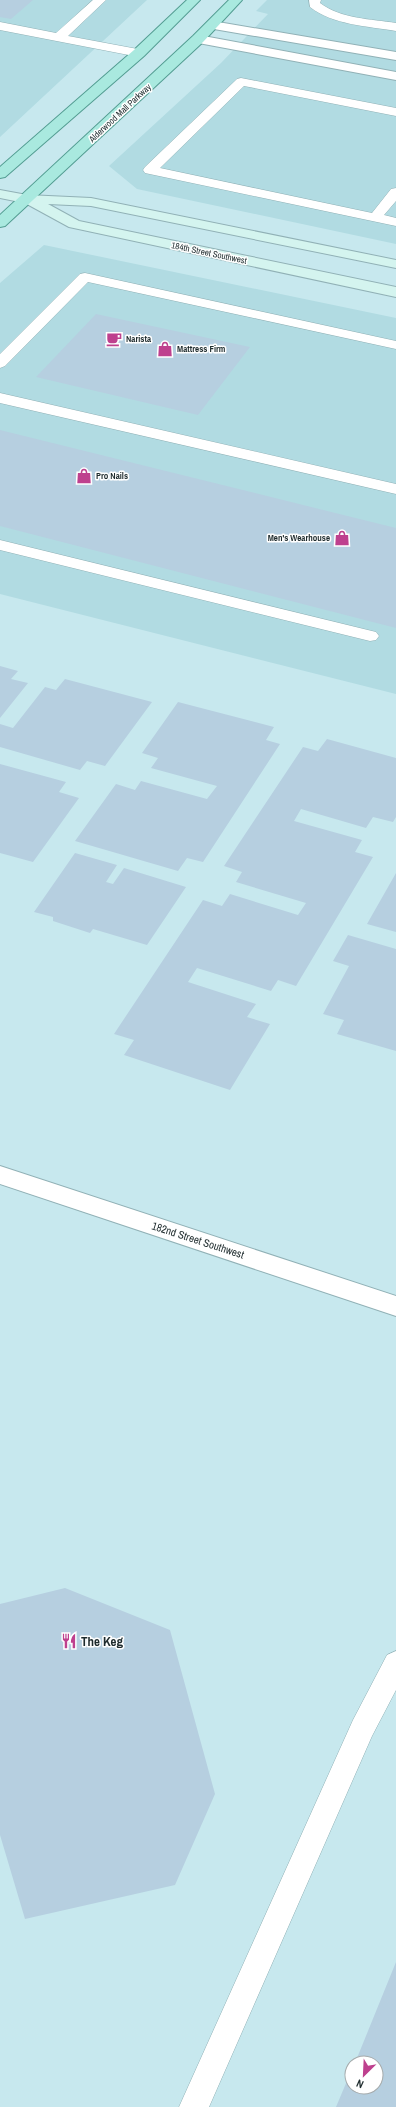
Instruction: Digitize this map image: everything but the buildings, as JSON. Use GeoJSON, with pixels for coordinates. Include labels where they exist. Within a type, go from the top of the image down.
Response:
{"type":"FeatureCollection","features":[{"type":"Feature","properties":{"kind":"main road"},"geometry":{"type":"LineString","coordinates":[[0,174],[139,53],[194,0]]}},
{"type":"Feature","properties":{"kind":"main road","name":"Alderwood Mall Parkway"},"geometry":{"type":"LineString","coordinates":[[0,224],[198,40],[236,0]]}},
{"type":"Feature","properties":{"kind":"main road","name":"184th Street Southwest"},"geometry":{"type":"LineString","coordinates":[[0,194],[27,199],[91,202],[396,264]]}},
{"type":"Feature","properties":{"kind":"main road","name":"184th Street Southwest"},"geometry":{"type":"LineString","coordinates":[[27,199],[74,224],[396,292]]}},
{"type":"Feature","properties":{"kind":"street"},"geometry":{"type":"LineString","coordinates":[[212,25],[396,56]]}},
{"type":"Feature","properties":{"kind":"street"},"geometry":{"type":"LineString","coordinates":[[198,40],[396,76]]}},
{"type":"Feature","properties":{"kind":"street","name":"182nd Street Southwest"},"geometry":{"type":"LineString","coordinates":[[0,1175],[396,1306]]}},
{"type":"Feature","properties":{"kind":"lane"},"geometry":{"type":"LineString","coordinates":[[59,37],[100,0]]}},
{"type":"Feature","properties":{"kind":"lane"},"geometry":{"type":"LineString","coordinates":[[315,0],[314,4],[320,10],[331,15],[396,27]]}},
{"type":"Feature","properties":{"kind":"lane"},"geometry":{"type":"LineString","coordinates":[[0,26],[139,53]]}},
{"type":"Feature","properties":{"kind":"lane"},"geometry":{"type":"LineString","coordinates":[[396,112],[241,82],[150,170],[396,222]]}},
{"type":"Feature","properties":{"kind":"lane"},"geometry":{"type":"LineString","coordinates":[[375,218],[396,192]]}},
{"type":"Feature","properties":{"kind":"lane"},"geometry":{"type":"LineString","coordinates":[[0,363],[85,277],[396,345]]}},
{"type":"Feature","properties":{"kind":"lane"},"geometry":{"type":"LineString","coordinates":[[0,398],[396,489]]}},
{"type":"Feature","properties":{"kind":"lane"},"geometry":{"type":"LineString","coordinates":[[0,545],[370,636]]}},
{"type":"Feature","properties":{"kind":"lane"},"geometry":{"type":"LineString","coordinates":[[194,2107],[362,1729],[396,1663]]}},
{"type":"Feature","properties":{"kind":"shaded area"},"geometry":{"type":"Polygon","coordinates":[[[0,0],[147,0],[0,137],[0,0]]]}},
{"type":"Feature","properties":{"kind":"shaded area"},"geometry":{"type":"Polygon","coordinates":[[[267,0],[396,0],[396,244],[137,189],[109,166],[221,63],[268,14],[256,11],[267,0]]]}},
{"type":"Feature","properties":{"kind":"shaded area"},"geometry":{"type":"Polygon","coordinates":[[[44,245],[396,318],[396,694],[0,594],[0,283],[44,245]]]}},
{"type":"Feature","properties":{"kind":"place","name":"Narista"},"geometry":{"type":"Point","coordinates":[114,339]}},
{"type":"Feature","properties":{"kind":"place","name":"Mattress Firm"},"geometry":{"type":"Point","coordinates":[165,349]}},
{"type":"Feature","properties":{"kind":"place","name":"Pro Nails"},"geometry":{"type":"Point","coordinates":[84,476]}},
{"type":"Feature","properties":{"kind":"place","name":"Men's Wearhouse"},"geometry":{"type":"Point","coordinates":[342,538]}},
{"type":"Feature","properties":{"kind":"place","name":"The Keg"},"geometry":{"type":"Point","coordinates":[69,1641]}}]}
